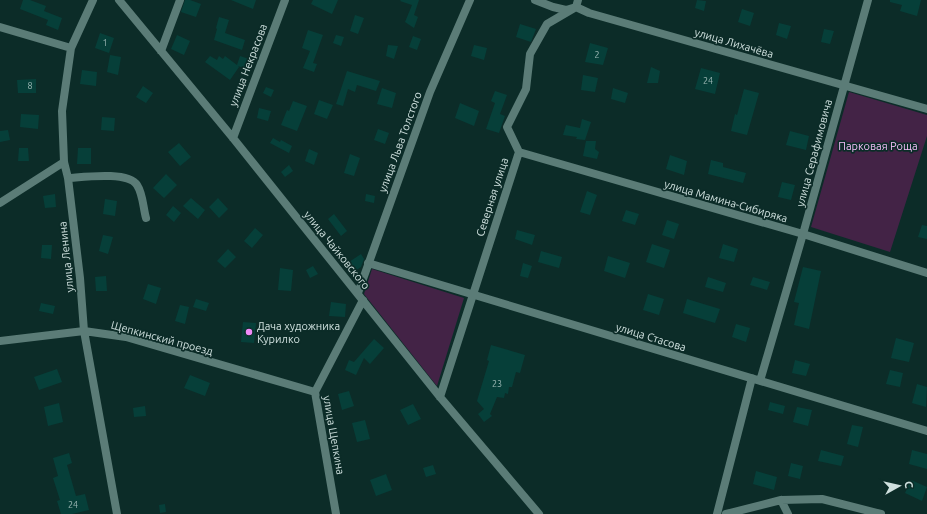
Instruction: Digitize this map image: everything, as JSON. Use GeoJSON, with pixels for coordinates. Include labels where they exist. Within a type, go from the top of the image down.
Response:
{"type":"FeatureCollection","features":[{"type":"Feature","properties":{"kind":"street","name":"улица Ленина"},"geometry":{"type":"LineString","coordinates":[[93,0],[71,48],[62,111],[64,162],[68,178],[80,278],[84,331],[117,514]]}},
{"type":"Feature","properties":{"kind":"street","name":"улица Чайковского"},"geometry":{"type":"LineString","coordinates":[[120,0],[361,296],[440,397],[539,514]]}},
{"type":"Feature","properties":{"kind":"street"},"geometry":{"type":"LineString","coordinates":[[161,51],[180,0]]}},
{"type":"Feature","properties":{"kind":"street","name":"улица Некрасова"},"geometry":{"type":"LineString","coordinates":[[233,138],[285,0]]}},
{"type":"Feature","properties":{"kind":"street","name":"улица Льва Толстого"},"geometry":{"type":"LineString","coordinates":[[361,296],[368,263],[430,92],[470,0]]}},
{"type":"Feature","properties":{"kind":"street","name":"улица Лихачёва"},"geometry":{"type":"LineString","coordinates":[[535,0],[566,10],[577,4],[597,15],[927,109]]}},
{"type":"Feature","properties":{"kind":"street","name":"улица Серафимовича"},"geometry":{"type":"LineString","coordinates":[[717,514],[756,380],[803,234],[868,0]]}},
{"type":"Feature","properties":{"kind":"street","name":"Северная улица"},"geometry":{"type":"LineString","coordinates":[[440,397],[519,152],[507,127],[526,89],[530,54],[547,24],[577,4]]}},
{"type":"Feature","properties":{"kind":"street"},"geometry":{"type":"LineString","coordinates":[[0,27],[71,48]]}},
{"type":"Feature","properties":{"kind":"street","name":"улица Мамина-Сибиряка"},"geometry":{"type":"LineString","coordinates":[[519,152],[803,234],[927,273]]}},
{"type":"Feature","properties":{"kind":"street"},"geometry":{"type":"LineString","coordinates":[[0,203],[64,162]]}},
{"type":"Feature","properties":{"kind":"street"},"geometry":{"type":"LineString","coordinates":[[68,178],[120,176],[130,179],[136,183],[140,191],[146,218]]}},
{"type":"Feature","properties":{"kind":"street","name":"улица Стасова"},"geometry":{"type":"LineString","coordinates":[[368,263],[927,431]]}},
{"type":"Feature","properties":{"kind":"street","name":"улица Щепкина"},"geometry":{"type":"LineString","coordinates":[[336,514],[315,392],[361,296]]}},
{"type":"Feature","properties":{"kind":"street","name":"Щепкинский проезд"},"geometry":{"type":"LineString","coordinates":[[0,341],[84,331],[126,338],[315,392]]}},
{"type":"Feature","properties":{"kind":"street"},"geometry":{"type":"LineString","coordinates":[[726,514],[781,500],[822,499],[881,514]]}},
{"type":"Feature","properties":{"kind":"street"},"geometry":{"type":"LineString","coordinates":[[781,500],[788,514]]}},
{"type":"Feature","properties":{"kind":"green space","name":"Парковая Роща"},"geometry":{"type":"Polygon","coordinates":[[[849,92],[927,115],[927,136],[890,252],[811,227],[849,92]]]}},
{"type":"Feature","properties":{"kind":"green space"},"geometry":{"type":"Polygon","coordinates":[[[372,269],[464,298],[437,386],[364,294],[372,269]]]}},
{"type":"Feature","properties":{"kind":"building"},"geometry":{"type":"Polygon","coordinates":[[[23,0],[30,0],[46,6],[44,11],[62,18],[58,30],[46,25],[48,20],[20,9],[23,0]]]}},
{"type":"Feature","properties":{"kind":"building"},"geometry":{"type":"Polygon","coordinates":[[[185,0],[190,0],[201,4],[196,17],[181,12],[185,0]]]}},
{"type":"Feature","properties":{"kind":"building"},"geometry":{"type":"Polygon","coordinates":[[[231,0],[256,0],[253,9],[231,0]]]}},
{"type":"Feature","properties":{"kind":"building"},"geometry":{"type":"Polygon","coordinates":[[[313,0],[338,0],[332,14],[311,4],[313,0]]]}},
{"type":"Feature","properties":{"kind":"building"},"geometry":{"type":"Polygon","coordinates":[[[419,0],[414,15],[418,17],[414,28],[405,22],[412,5],[400,1],[419,0]]]}},
{"type":"Feature","properties":{"kind":"building"},"geometry":{"type":"Polygon","coordinates":[[[697,0],[706,1],[704,11],[695,8],[697,0]]]}},
{"type":"Feature","properties":{"kind":"building"},"geometry":{"type":"Polygon","coordinates":[[[890,0],[921,0],[917,16],[900,11],[902,5],[890,2],[890,0]]]}},
{"type":"Feature","properties":{"kind":"building"},"geometry":{"type":"Polygon","coordinates":[[[742,9],[754,13],[750,26],[738,22],[742,9]]]}},
{"type":"Feature","properties":{"kind":"building"},"geometry":{"type":"Polygon","coordinates":[[[355,15],[364,18],[358,34],[350,31],[355,15]]]}},
{"type":"Feature","properties":{"kind":"building"},"geometry":{"type":"Polygon","coordinates":[[[219,17],[229,20],[225,33],[245,40],[242,50],[214,40],[219,17]]]}},
{"type":"Feature","properties":{"kind":"building"},"geometry":{"type":"Polygon","coordinates":[[[779,23],[791,26],[787,39],[776,35],[779,23]]]}},
{"type":"Feature","properties":{"kind":"building"},"geometry":{"type":"Polygon","coordinates":[[[520,24],[536,29],[531,42],[516,37],[520,24]]]}},
{"type":"Feature","properties":{"kind":"building"},"geometry":{"type":"Polygon","coordinates":[[[824,29],[834,31],[830,44],[821,42],[824,29]]]}},
{"type":"Feature","properties":{"kind":"building"},"geometry":{"type":"Polygon","coordinates":[[[308,30],[323,35],[313,63],[317,64],[314,72],[303,68],[310,51],[302,48],[308,30]]]}},
{"type":"Feature","properties":{"kind":"building"},"geometry":{"type":"Polygon","coordinates":[[[100,33],[114,38],[109,53],[95,48],[100,33]]]}},
{"type":"Feature","properties":{"kind":"building"},"geometry":{"type":"Polygon","coordinates":[[[177,35],[190,41],[184,55],[171,49],[177,35]]]}},
{"type":"Feature","properties":{"kind":"building"},"geometry":{"type":"Polygon","coordinates":[[[336,35],[344,37],[341,46],[333,43],[336,35]]]}},
{"type":"Feature","properties":{"kind":"building"},"geometry":{"type":"Polygon","coordinates":[[[413,36],[421,39],[417,50],[409,47],[413,36]]]}},
{"type":"Feature","properties":{"kind":"building"},"geometry":{"type":"Polygon","coordinates":[[[590,43],[608,48],[603,65],[585,62],[590,43]]]}},
{"type":"Feature","properties":{"kind":"building"},"geometry":{"type":"Polygon","coordinates":[[[388,45],[398,46],[394,59],[386,56],[388,45]]]}},
{"type":"Feature","properties":{"kind":"building"},"geometry":{"type":"Polygon","coordinates":[[[474,45],[487,48],[484,60],[471,56],[474,45]]]}},
{"type":"Feature","properties":{"kind":"building"},"geometry":{"type":"Polygon","coordinates":[[[110,55],[121,57],[118,75],[107,72],[110,55]]]}},
{"type":"Feature","properties":{"kind":"building"},"geometry":{"type":"Polygon","coordinates":[[[210,56],[217,60],[219,56],[223,59],[225,56],[237,65],[240,56],[252,60],[249,70],[238,66],[239,67],[230,80],[205,62],[210,56]]]}},
{"type":"Feature","properties":{"kind":"building"},"geometry":{"type":"Polygon","coordinates":[[[651,67],[660,71],[658,83],[647,83],[651,67]]]}},
{"type":"Feature","properties":{"kind":"building"},"geometry":{"type":"Polygon","coordinates":[[[701,68],[720,73],[715,94],[695,89],[701,68]]]}},
{"type":"Feature","properties":{"kind":"building"},"geometry":{"type":"Polygon","coordinates":[[[82,70],[97,72],[96,86],[80,84],[82,70]]]}},
{"type":"Feature","properties":{"kind":"building"},"geometry":{"type":"Polygon","coordinates":[[[347,71],[380,81],[376,91],[357,85],[355,92],[348,89],[343,106],[336,104],[347,71]]]}},
{"type":"Feature","properties":{"kind":"building"},"geometry":{"type":"Polygon","coordinates":[[[583,75],[598,78],[595,92],[581,90],[583,75]]]}},
{"type":"Feature","properties":{"kind":"building"},"geometry":{"type":"Polygon","coordinates":[[[36,79],[36,93],[18,93],[17,80],[36,79]]]}},
{"type":"Feature","properties":{"kind":"building"},"geometry":{"type":"Polygon","coordinates":[[[143,86],[153,93],[146,103],[136,97],[143,86]]]}},
{"type":"Feature","properties":{"kind":"building"},"geometry":{"type":"Polygon","coordinates":[[[266,87],[274,90],[271,97],[263,93],[266,87]]]}},
{"type":"Feature","properties":{"kind":"building"},"geometry":{"type":"Polygon","coordinates":[[[382,88],[396,93],[392,108],[377,104],[382,88]]]}},
{"type":"Feature","properties":{"kind":"building"},"geometry":{"type":"Polygon","coordinates":[[[613,88],[628,93],[625,103],[611,99],[613,88]]]}},
{"type":"Feature","properties":{"kind":"building"},"geometry":{"type":"Polygon","coordinates":[[[744,89],[759,93],[747,135],[731,131],[735,114],[737,115],[744,89]]]}},
{"type":"Feature","properties":{"kind":"building"},"geometry":{"type":"Polygon","coordinates":[[[495,91],[507,95],[500,114],[505,116],[499,133],[486,129],[495,103],[491,101],[495,91]]]}},
{"type":"Feature","properties":{"kind":"building"},"geometry":{"type":"Polygon","coordinates":[[[319,100],[333,105],[327,119],[314,114],[319,100]]]}},
{"type":"Feature","properties":{"kind":"building"},"geometry":{"type":"Polygon","coordinates":[[[293,101],[307,106],[297,131],[281,125],[287,110],[289,111],[293,101]]]}},
{"type":"Feature","properties":{"kind":"building"},"geometry":{"type":"Polygon","coordinates":[[[460,103],[479,111],[474,126],[455,118],[460,103]]]}},
{"type":"Feature","properties":{"kind":"building"},"geometry":{"type":"Polygon","coordinates":[[[259,108],[271,111],[268,121],[257,118],[259,108]]]}},
{"type":"Feature","properties":{"kind":"building"},"geometry":{"type":"Polygon","coordinates":[[[21,114],[39,115],[38,129],[20,127],[21,114]]]}},
{"type":"Feature","properties":{"kind":"building"},"geometry":{"type":"Polygon","coordinates":[[[102,117],[115,118],[114,131],[101,130],[102,117]]]}},
{"type":"Feature","properties":{"kind":"building"},"geometry":{"type":"Polygon","coordinates":[[[582,119],[591,122],[585,140],[563,135],[566,125],[580,128],[582,119]]]}},
{"type":"Feature","properties":{"kind":"building"},"geometry":{"type":"Polygon","coordinates":[[[378,129],[389,133],[385,144],[374,140],[378,129]]]}},
{"type":"Feature","properties":{"kind":"building"},"geometry":{"type":"Polygon","coordinates":[[[8,130],[10,140],[0,142],[0,131],[8,130]]]}},
{"type":"Feature","properties":{"kind":"building"},"geometry":{"type":"Polygon","coordinates":[[[790,131],[809,136],[806,150],[786,145],[790,131]]]}},
{"type":"Feature","properties":{"kind":"building"},"geometry":{"type":"Polygon","coordinates":[[[273,138],[280,142],[281,140],[292,146],[289,153],[270,143],[273,138]]]}},
{"type":"Feature","properties":{"kind":"building"},"geometry":{"type":"Polygon","coordinates":[[[586,141],[596,141],[595,149],[599,152],[597,159],[583,156],[586,141]]]}},
{"type":"Feature","properties":{"kind":"building"},"geometry":{"type":"Polygon","coordinates":[[[179,143],[191,157],[180,166],[168,152],[179,143]]]}},
{"type":"Feature","properties":{"kind":"building"},"geometry":{"type":"Polygon","coordinates":[[[19,148],[28,148],[29,161],[18,161],[19,148]]]}},
{"type":"Feature","properties":{"kind":"building"},"geometry":{"type":"Polygon","coordinates":[[[78,148],[91,148],[91,164],[77,164],[78,148]]]}},
{"type":"Feature","properties":{"kind":"building"},"geometry":{"type":"Polygon","coordinates":[[[309,149],[318,153],[314,165],[305,161],[309,149]]]}},
{"type":"Feature","properties":{"kind":"building"},"geometry":{"type":"Polygon","coordinates":[[[350,154],[360,158],[354,176],[344,173],[350,154]]]}},
{"type":"Feature","properties":{"kind":"building"},"geometry":{"type":"Polygon","coordinates":[[[670,155],[687,161],[684,175],[666,169],[670,155]]]}},
{"type":"Feature","properties":{"kind":"building"},"geometry":{"type":"Polygon","coordinates":[[[711,160],[723,163],[723,167],[746,173],[743,183],[708,174],[711,160]]]}},
{"type":"Feature","properties":{"kind":"building"},"geometry":{"type":"Polygon","coordinates":[[[289,165],[293,171],[285,177],[281,172],[289,165]]]}},
{"type":"Feature","properties":{"kind":"building"},"geometry":{"type":"Polygon","coordinates":[[[166,174],[177,185],[164,198],[153,188],[166,174]]]}},
{"type":"Feature","properties":{"kind":"building"},"geometry":{"type":"Polygon","coordinates":[[[782,182],[795,185],[791,200],[778,197],[782,182]]]}},
{"type":"Feature","properties":{"kind":"building"},"geometry":{"type":"Polygon","coordinates":[[[587,191],[597,195],[590,215],[580,212],[587,191]]]}},
{"type":"Feature","properties":{"kind":"building"},"geometry":{"type":"Polygon","coordinates":[[[55,194],[56,207],[45,208],[43,196],[55,194]]]}},
{"type":"Feature","properties":{"kind":"building"},"geometry":{"type":"Polygon","coordinates":[[[366,194],[375,196],[374,203],[365,201],[366,194]]]}},
{"type":"Feature","properties":{"kind":"building"},"geometry":{"type":"Polygon","coordinates":[[[191,198],[205,210],[198,219],[183,206],[191,198]]]}},
{"type":"Feature","properties":{"kind":"building"},"geometry":{"type":"Polygon","coordinates":[[[218,198],[228,209],[219,218],[209,207],[218,198]]]}},
{"type":"Feature","properties":{"kind":"building"},"geometry":{"type":"Polygon","coordinates":[[[105,199],[117,201],[115,216],[103,214],[105,199]]]}},
{"type":"Feature","properties":{"kind":"building"},"geometry":{"type":"Polygon","coordinates":[[[173,206],[181,213],[174,222],[166,215],[173,206]]]}},
{"type":"Feature","properties":{"kind":"building"},"geometry":{"type":"Polygon","coordinates":[[[626,210],[639,214],[635,225],[622,221],[626,210]]]}},
{"type":"Feature","properties":{"kind":"building"},"geometry":{"type":"Polygon","coordinates":[[[334,214],[347,231],[341,236],[328,219],[334,214]]]}},
{"type":"Feature","properties":{"kind":"building"},"geometry":{"type":"Polygon","coordinates":[[[667,220],[679,224],[674,239],[662,235],[667,220]]]}},
{"type":"Feature","properties":{"kind":"building"},"geometry":{"type":"Polygon","coordinates":[[[922,225],[927,226],[927,239],[918,237],[922,225]]]}},
{"type":"Feature","properties":{"kind":"building"},"geometry":{"type":"Polygon","coordinates":[[[255,228],[263,235],[252,248],[244,241],[255,228]]]}},
{"type":"Feature","properties":{"kind":"building"},"geometry":{"type":"Polygon","coordinates":[[[517,230],[535,235],[532,245],[515,239],[517,230]]]}},
{"type":"Feature","properties":{"kind":"building"},"geometry":{"type":"Polygon","coordinates":[[[103,235],[113,237],[108,254],[99,251],[103,235]]]}},
{"type":"Feature","properties":{"kind":"building"},"geometry":{"type":"Polygon","coordinates":[[[652,244],[670,250],[664,268],[646,262],[652,244]]]}},
{"type":"Feature","properties":{"kind":"building"},"geometry":{"type":"Polygon","coordinates":[[[723,244],[738,249],[734,262],[719,258],[723,244]]]}},
{"type":"Feature","properties":{"kind":"building"},"geometry":{"type":"Polygon","coordinates":[[[42,245],[52,245],[51,259],[41,258],[42,245]]]}},
{"type":"Feature","properties":{"kind":"building"},"geometry":{"type":"Polygon","coordinates":[[[228,249],[236,257],[225,268],[217,261],[228,249]]]}},
{"type":"Feature","properties":{"kind":"building"},"geometry":{"type":"Polygon","coordinates":[[[541,251],[562,257],[559,268],[538,262],[541,251]]]}},
{"type":"Feature","properties":{"kind":"building"},"geometry":{"type":"Polygon","coordinates":[[[361,254],[364,259],[361,267],[355,271],[349,262],[361,254]]]}},
{"type":"Feature","properties":{"kind":"building"},"geometry":{"type":"Polygon","coordinates":[[[608,256],[630,263],[625,278],[604,271],[608,256]]]}},
{"type":"Feature","properties":{"kind":"building"},"geometry":{"type":"Polygon","coordinates":[[[523,263],[532,266],[528,278],[520,276],[523,263]]]}},
{"type":"Feature","properties":{"kind":"building"},"geometry":{"type":"Polygon","coordinates":[[[313,266],[318,274],[310,278],[306,270],[313,266]]]}},
{"type":"Feature","properties":{"kind":"building"},"geometry":{"type":"Polygon","coordinates":[[[803,267],[821,271],[809,329],[794,325],[799,303],[794,302],[803,267]]]}},
{"type":"Feature","properties":{"kind":"building"},"geometry":{"type":"Polygon","coordinates":[[[280,268],[293,270],[291,291],[278,290],[280,268]]]}},
{"type":"Feature","properties":{"kind":"building"},"geometry":{"type":"Polygon","coordinates":[[[106,276],[107,291],[96,291],[95,277],[106,276]]]}},
{"type":"Feature","properties":{"kind":"building"},"geometry":{"type":"Polygon","coordinates":[[[708,277],[726,283],[723,292],[705,287],[708,277]]]}},
{"type":"Feature","properties":{"kind":"building"},"geometry":{"type":"Polygon","coordinates":[[[753,277],[770,282],[767,290],[750,285],[753,277]]]}},
{"type":"Feature","properties":{"kind":"building"},"geometry":{"type":"Polygon","coordinates":[[[148,284],[161,288],[156,304],[143,299],[148,284]]]}},
{"type":"Feature","properties":{"kind":"building"},"geometry":{"type":"Polygon","coordinates":[[[648,294],[664,299],[659,315],[643,310],[648,294]]]}},
{"type":"Feature","properties":{"kind":"building"},"geometry":{"type":"Polygon","coordinates":[[[196,299],[209,303],[206,311],[193,307],[196,299]]]}},
{"type":"Feature","properties":{"kind":"building"},"geometry":{"type":"Polygon","coordinates":[[[687,299],[720,309],[715,323],[683,313],[687,299]]]}},
{"type":"Feature","properties":{"kind":"building"},"geometry":{"type":"Polygon","coordinates":[[[331,302],[346,304],[345,317],[329,316],[331,302]]]}},
{"type":"Feature","properties":{"kind":"building"},"geometry":{"type":"Polygon","coordinates":[[[41,303],[55,306],[53,314],[39,311],[41,303]]]}},
{"type":"Feature","properties":{"kind":"building"},"geometry":{"type":"Polygon","coordinates":[[[180,305],[189,307],[185,324],[175,321],[180,305]]]}},
{"type":"Feature","properties":{"kind":"building","name":"Дача художника Курилко"},"geometry":{"type":"Polygon","coordinates":[[[243,322],[256,323],[254,343],[241,342],[243,322]]]}},
{"type":"Feature","properties":{"kind":"building"},"geometry":{"type":"Polygon","coordinates":[[[736,324],[750,328],[746,342],[732,337],[736,324]]]}},
{"type":"Feature","properties":{"kind":"building"},"geometry":{"type":"Polygon","coordinates":[[[896,338],[914,343],[909,362],[891,358],[896,338]]]}},
{"type":"Feature","properties":{"kind":"building"},"geometry":{"type":"Polygon","coordinates":[[[374,339],[384,348],[370,364],[364,358],[356,375],[345,370],[349,360],[354,362],[374,339]]]}},
{"type":"Feature","properties":{"kind":"building"},"geometry":{"type":"Polygon","coordinates":[[[491,345],[525,355],[520,373],[516,372],[512,387],[509,387],[508,394],[505,393],[504,398],[497,397],[490,414],[492,416],[484,422],[478,414],[484,409],[477,401],[489,361],[487,360],[491,345]]]}},
{"type":"Feature","properties":{"kind":"building"},"geometry":{"type":"Polygon","coordinates":[[[795,360],[810,364],[806,376],[792,373],[795,360]]]}},
{"type":"Feature","properties":{"kind":"building"},"geometry":{"type":"Polygon","coordinates":[[[57,369],[62,382],[39,390],[34,377],[57,369]]]}},
{"type":"Feature","properties":{"kind":"building"},"geometry":{"type":"Polygon","coordinates":[[[890,370],[903,373],[900,387],[886,384],[890,370]]]}},
{"type":"Feature","properties":{"kind":"building"},"geometry":{"type":"Polygon","coordinates":[[[190,375],[210,383],[205,396],[184,388],[190,375]]]}},
{"type":"Feature","properties":{"kind":"building"},"geometry":{"type":"Polygon","coordinates":[[[917,384],[927,387],[926,407],[912,403],[917,384]]]}},
{"type":"Feature","properties":{"kind":"building"},"geometry":{"type":"Polygon","coordinates":[[[349,391],[354,406],[342,410],[338,394],[349,391]]]}},
{"type":"Feature","properties":{"kind":"building"},"geometry":{"type":"Polygon","coordinates":[[[770,402],[785,406],[783,414],[768,410],[770,402]]]}},
{"type":"Feature","properties":{"kind":"building"},"geometry":{"type":"Polygon","coordinates":[[[59,403],[63,422],[48,426],[44,407],[59,403]]]}},
{"type":"Feature","properties":{"kind":"building"},"geometry":{"type":"Polygon","coordinates":[[[413,404],[421,419],[408,425],[400,410],[413,404]]]}},
{"type":"Feature","properties":{"kind":"building"},"geometry":{"type":"Polygon","coordinates":[[[145,406],[146,416],[134,417],[133,408],[145,406]]]}},
{"type":"Feature","properties":{"kind":"building"},"geometry":{"type":"Polygon","coordinates":[[[797,407],[812,410],[808,426],[793,422],[797,407]]]}},
{"type":"Feature","properties":{"kind":"building"},"geometry":{"type":"Polygon","coordinates":[[[365,420],[370,439],[357,442],[352,423],[365,420]]]}},
{"type":"Feature","properties":{"kind":"building"},"geometry":{"type":"Polygon","coordinates":[[[852,425],[863,427],[858,447],[847,444],[852,425]]]}},
{"type":"Feature","properties":{"kind":"building"},"geometry":{"type":"Polygon","coordinates":[[[821,450],[844,456],[841,466],[818,461],[821,450]]]}},
{"type":"Feature","properties":{"kind":"building"},"geometry":{"type":"Polygon","coordinates":[[[912,450],[927,454],[927,469],[909,464],[912,450]]]}},
{"type":"Feature","properties":{"kind":"building"},"geometry":{"type":"Polygon","coordinates":[[[69,453],[72,463],[67,465],[76,496],[85,494],[89,510],[72,514],[61,514],[57,501],[60,500],[53,478],[58,476],[53,458],[69,453]]]}},
{"type":"Feature","properties":{"kind":"building"},"geometry":{"type":"Polygon","coordinates":[[[791,463],[803,466],[800,479],[788,476],[791,463]]]}},
{"type":"Feature","properties":{"kind":"building"},"geometry":{"type":"Polygon","coordinates":[[[433,465],[436,474],[426,477],[423,468],[433,465]]]}},
{"type":"Feature","properties":{"kind":"building"},"geometry":{"type":"Polygon","coordinates":[[[756,471],[777,477],[774,490],[753,484],[756,471]]]}},
{"type":"Feature","properties":{"kind":"building"},"geometry":{"type":"Polygon","coordinates":[[[386,474],[392,490],[376,496],[370,480],[386,474]]]}},
{"type":"Feature","properties":{"kind":"building"},"geometry":{"type":"Polygon","coordinates":[[[911,480],[927,487],[922,501],[905,493],[911,480]]]}},
{"type":"Feature","properties":{"kind":"building"},"geometry":{"type":"Polygon","coordinates":[[[165,504],[166,512],[160,513],[159,505],[165,504]]]}},
{"type":"Feature","properties":{"kind":"place","name":"Дача художника Курилко"},"geometry":{"type":"Point","coordinates":[249,332]}}]}
